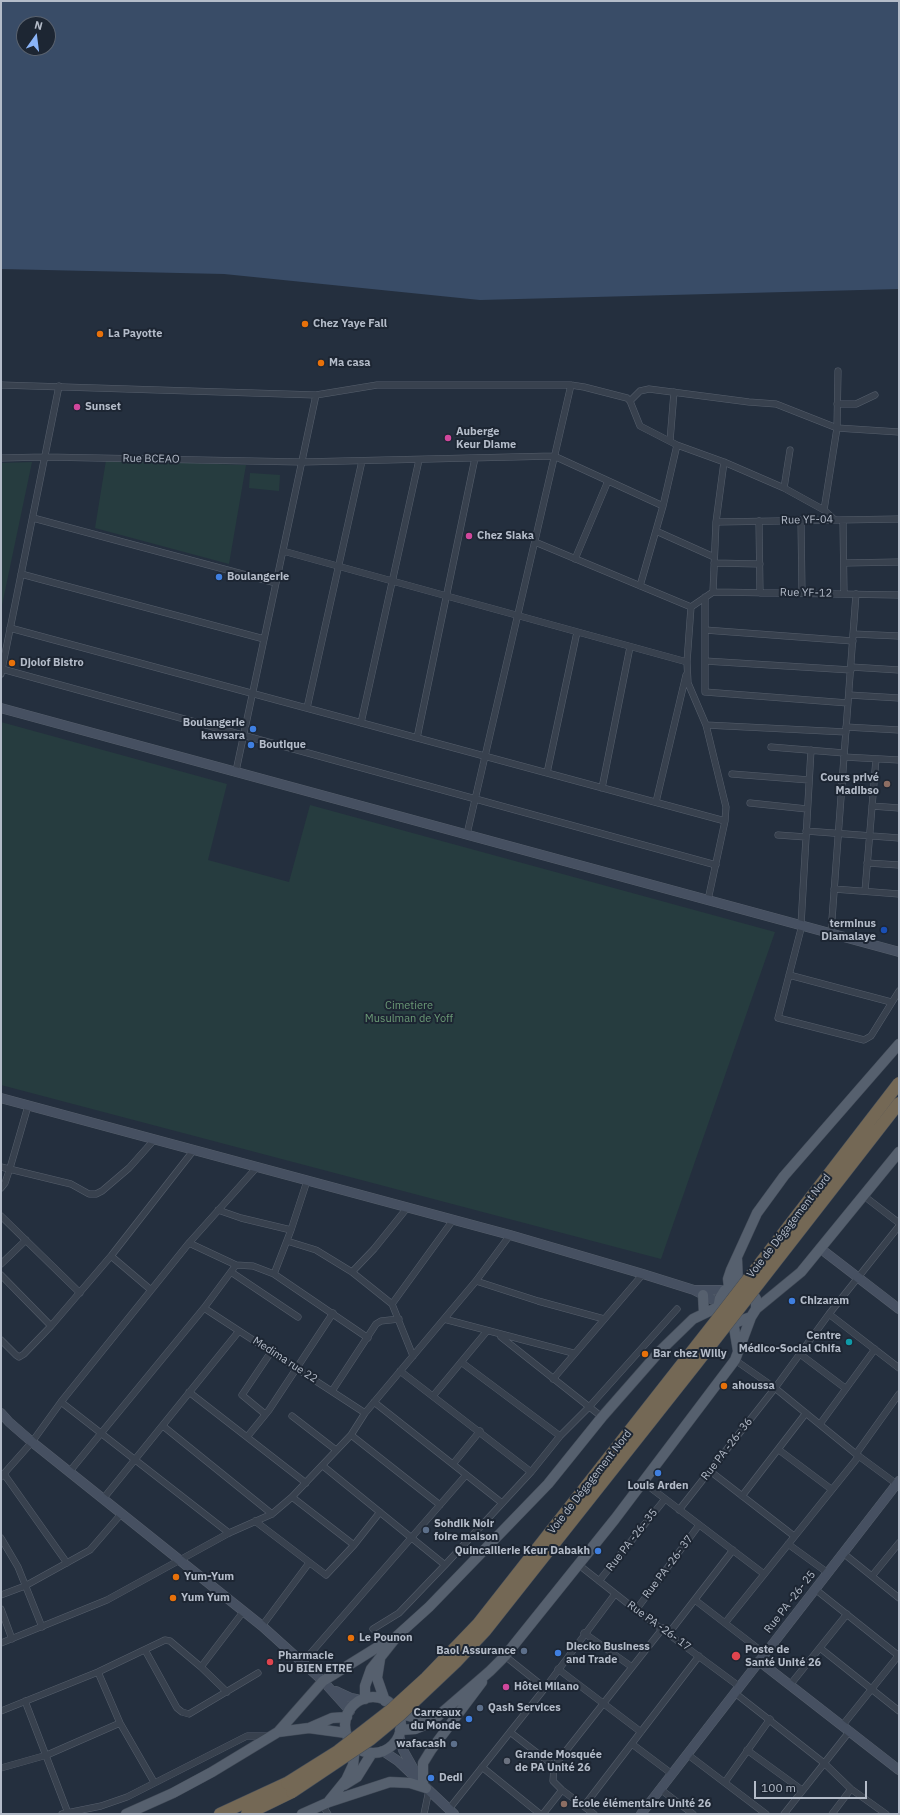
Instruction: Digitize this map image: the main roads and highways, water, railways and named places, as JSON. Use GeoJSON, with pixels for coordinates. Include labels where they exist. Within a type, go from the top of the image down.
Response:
{"type":"FeatureCollection","features":[{"type":"Feature","properties":{"kind":"highway","name":"Voie de Dégagement Nord"},"geometry":{"type":"LineString","coordinates":[[220,1814],[289,1787],[338,1751],[392,1709],[426,1678],[478,1624],[899,1084]]}},
{"type":"Feature","properties":{"kind":"highway","name":"Voie de Dégagement Nord"},"geometry":{"type":"LineString","coordinates":[[247,1814],[289,1787],[371,1739],[400,1715],[456,1662],[485,1631],[696,1364],[899,1103]]}},
{"type":"Feature","properties":{"kind":"main road"},"geometry":{"type":"LineString","coordinates":[[731,1287],[728,1279],[731,1270],[757,1214],[784,1176],[899,1044]]}},
{"type":"Feature","properties":{"kind":"main road"},"geometry":{"type":"LineString","coordinates":[[693,1319],[729,1318],[742,1321],[753,1313],[801,1272],[899,1152]]}},
{"type":"Feature","properties":{"kind":"main road"},"geometry":{"type":"LineString","coordinates":[[302,1814],[327,1807],[390,1782],[410,1783],[425,1786],[423,1764],[431,1750],[490,1672],[505,1656],[579,1565],[643,1482],[736,1356],[756,1304],[754,1295],[748,1288],[731,1287]]}},
{"type":"Feature","properties":{"kind":"main road"},"geometry":{"type":"LineString","coordinates":[[398,1713],[400,1732],[393,1745],[383,1751],[372,1753],[355,1747],[346,1733],[345,1721],[348,1714],[363,1699],[367,1677],[381,1655],[398,1635],[429,1607],[548,1484],[602,1417],[660,1351],[693,1319],[720,1305],[731,1287]]}},
{"type":"Feature","properties":{"kind":"main road"},"geometry":{"type":"LineString","coordinates":[[754,1295],[782,1288]]}},
{"type":"Feature","properties":{"kind":"main road"},"geometry":{"type":"LineString","coordinates":[[699,1293],[705,1306],[704,1313]]}},
{"type":"Feature","properties":{"kind":"main road"},"geometry":{"type":"LineString","coordinates":[[720,1305],[729,1318],[736,1356]]}},
{"type":"Feature","properties":{"kind":"main road"},"geometry":{"type":"LineString","coordinates":[[126,1814],[173,1793],[212,1772],[274,1734],[325,1683],[398,1635]]}},
{"type":"Feature","properties":{"kind":"main road"},"geometry":{"type":"LineString","coordinates":[[381,1655],[377,1678],[385,1700],[398,1713],[416,1718],[438,1716]]}},
{"type":"Feature","properties":{"kind":"main road"},"geometry":{"type":"LineString","coordinates":[[400,1732],[421,1727],[430,1723],[490,1672]]}},
{"type":"Feature","properties":{"kind":"main road"},"geometry":{"type":"LineString","coordinates":[[363,1699],[374,1698],[385,1700]]}},
{"type":"Feature","properties":{"kind":"main road"},"geometry":{"type":"LineString","coordinates":[[274,1734],[309,1728],[332,1718],[348,1714]]}},
{"type":"Feature","properties":{"kind":"main road"},"geometry":{"type":"LineString","coordinates":[[309,1728],[346,1733]]}},
{"type":"Feature","properties":{"kind":"main road"},"geometry":{"type":"LineString","coordinates":[[327,1807],[342,1785],[352,1765],[355,1747]]}},
{"type":"Feature","properties":{"kind":"main road"},"geometry":{"type":"LineString","coordinates":[[342,1785],[357,1777],[372,1753]]}},
{"type":"Feature","properties":{"kind":"water"},"geometry":{"type":"Polygon","coordinates":[[[1,1],[899,1],[899,289],[480,300],[224,274],[1,269],[1,1]]]}},
{"type":"Feature","properties":{"kind":"place","name":"Chez Yaye Fall"},"geometry":{"type":"Point","coordinates":[305,324]}},
{"type":"Feature","properties":{"kind":"place","name":"La Payotte"},"geometry":{"type":"Point","coordinates":[100,334]}},
{"type":"Feature","properties":{"kind":"place","name":"Ma casa"},"geometry":{"type":"Point","coordinates":[321,363]}},
{"type":"Feature","properties":{"kind":"place","name":"Sunset"},"geometry":{"type":"Point","coordinates":[77,407]}},
{"type":"Feature","properties":{"kind":"place","name":"Auberge Keur Diame"},"geometry":{"type":"Point","coordinates":[448,438]}},
{"type":"Feature","properties":{"kind":"place","name":"Chez Siaka"},"geometry":{"type":"Point","coordinates":[469,536]}},
{"type":"Feature","properties":{"kind":"place","name":"Boulangerie"},"geometry":{"type":"Point","coordinates":[219,577]}},
{"type":"Feature","properties":{"kind":"place","name":"Djolof Bistro"},"geometry":{"type":"Point","coordinates":[12,663]}},
{"type":"Feature","properties":{"kind":"place","name":"Boulangerie kawsara"},"geometry":{"type":"Point","coordinates":[253,729]}},
{"type":"Feature","properties":{"kind":"place","name":"Boutique"},"geometry":{"type":"Point","coordinates":[251,745]}},
{"type":"Feature","properties":{"kind":"place","name":"Cours privé Madibso"},"geometry":{"type":"Point","coordinates":[887,784]}},
{"type":"Feature","properties":{"kind":"place","name":"terminus Diamalaye"},"geometry":{"type":"Point","coordinates":[884,930]}},
{"type":"Feature","properties":{"kind":"place","name":"Chizaram"},"geometry":{"type":"Point","coordinates":[792,1301]}},
{"type":"Feature","properties":{"kind":"place","name":"Centre Médico-Social Chifa"},"geometry":{"type":"Point","coordinates":[849,1342]}},
{"type":"Feature","properties":{"kind":"place","name":"Bar chez Willy"},"geometry":{"type":"Point","coordinates":[645,1354]}},
{"type":"Feature","properties":{"kind":"place","name":"ahoussa"},"geometry":{"type":"Point","coordinates":[724,1386]}},
{"type":"Feature","properties":{"kind":"place","name":"Louis Arden"},"geometry":{"type":"Point","coordinates":[658,1473]}},
{"type":"Feature","properties":{"kind":"place","name":"Sohdik Noir foire maison"},"geometry":{"type":"Point","coordinates":[426,1530]}},
{"type":"Feature","properties":{"kind":"place","name":"Quincaillerie Keur Dabakh"},"geometry":{"type":"Point","coordinates":[598,1551]}},
{"type":"Feature","properties":{"kind":"place","name":"Yum-Yum"},"geometry":{"type":"Point","coordinates":[176,1577]}},
{"type":"Feature","properties":{"kind":"place","name":"Yum Yum"},"geometry":{"type":"Point","coordinates":[173,1598]}},
{"type":"Feature","properties":{"kind":"place","name":"Le Pounon"},"geometry":{"type":"Point","coordinates":[351,1638]}},
{"type":"Feature","properties":{"kind":"place","name":"Baol Assurance"},"geometry":{"type":"Point","coordinates":[524,1651]}},
{"type":"Feature","properties":{"kind":"place","name":"Diecko Business and Trade"},"geometry":{"type":"Point","coordinates":[558,1653]}},
{"type":"Feature","properties":{"kind":"place","name":"Poste de Santé Unité 26"},"geometry":{"type":"Point","coordinates":[736,1656]}},
{"type":"Feature","properties":{"kind":"place","name":"Pharmacie DU BIEN ETRE"},"geometry":{"type":"Point","coordinates":[270,1662]}},
{"type":"Feature","properties":{"kind":"place","name":"Hôtel Milano"},"geometry":{"type":"Point","coordinates":[506,1687]}},
{"type":"Feature","properties":{"kind":"place","name":"Qash Services"},"geometry":{"type":"Point","coordinates":[480,1708]}},
{"type":"Feature","properties":{"kind":"place","name":"Carreaux du Monde"},"geometry":{"type":"Point","coordinates":[469,1719]}},
{"type":"Feature","properties":{"kind":"place","name":"wafacash"},"geometry":{"type":"Point","coordinates":[454,1744]}},
{"type":"Feature","properties":{"kind":"place","name":"Grande Mosquée de PA Unité 26"},"geometry":{"type":"Point","coordinates":[507,1761]}},
{"type":"Feature","properties":{"kind":"place","name":"Dedi"},"geometry":{"type":"Point","coordinates":[431,1778]}},
{"type":"Feature","properties":{"kind":"place","name":"École élémentaire Unité 26"},"geometry":{"type":"Point","coordinates":[564,1804]}},
{"type":"Feature","properties":{"kind":"park label","name":"Cimetiere Musulman de Yoff"},"geometry":{"type":"Point","coordinates":[409,1012]}}]}
